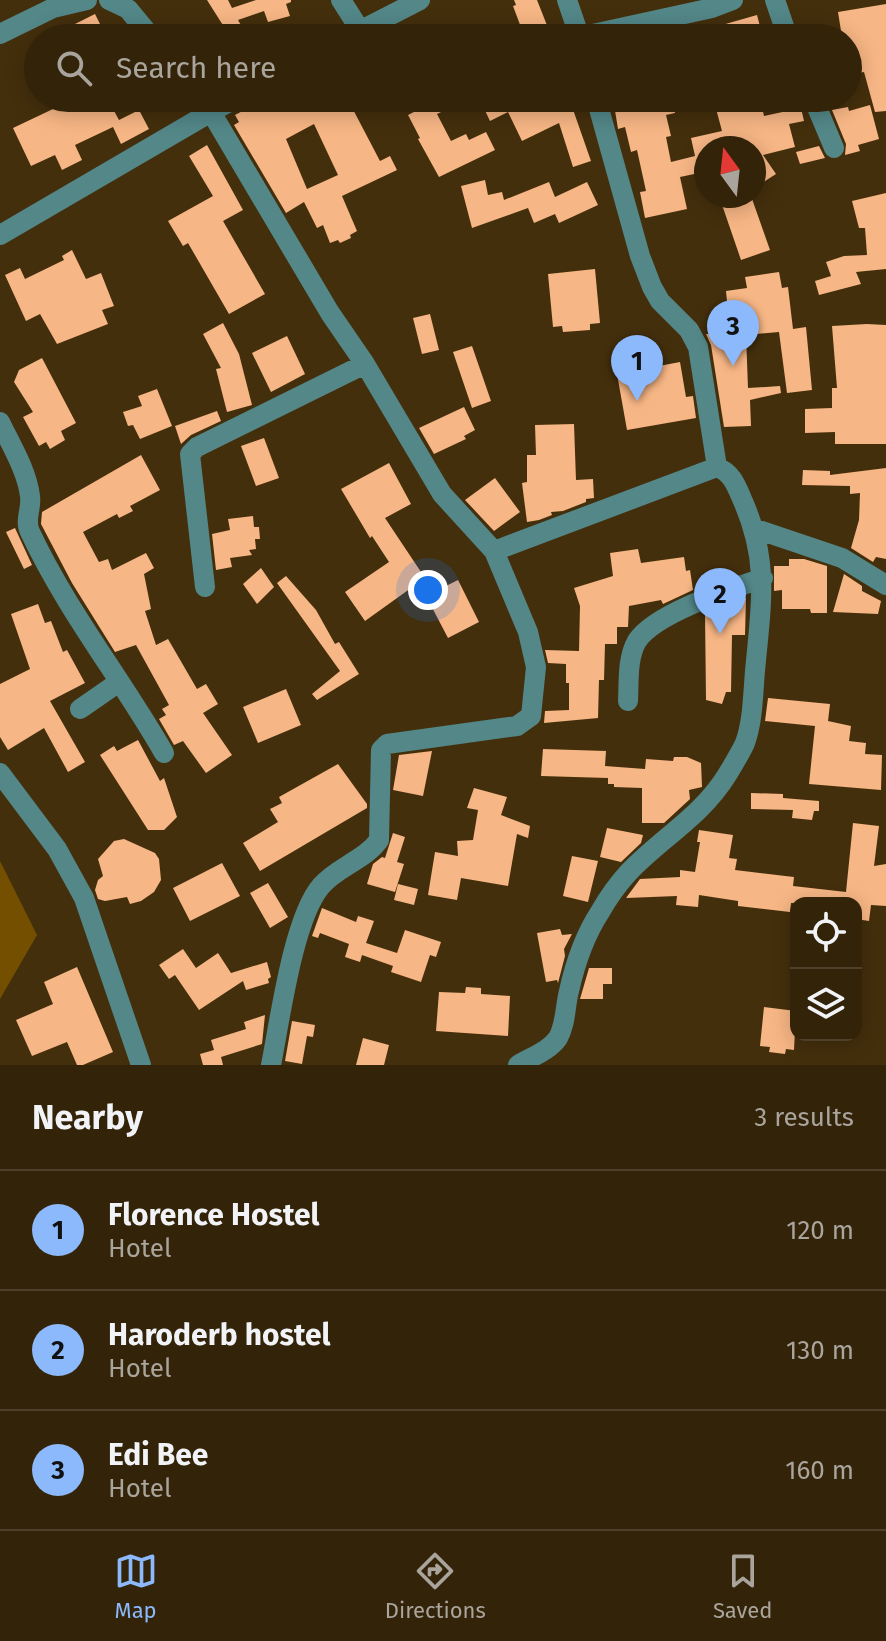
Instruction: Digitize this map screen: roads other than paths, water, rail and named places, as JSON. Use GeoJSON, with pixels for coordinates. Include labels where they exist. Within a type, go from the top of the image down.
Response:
{"type":"FeatureCollection","features":[{"type":"Feature","properties":{"kind":"street"},"geometry":{"type":"LineString","coordinates":[[0,34],[53,8],[87,0]]}},
{"type":"Feature","properties":{"kind":"street"},"geometry":{"type":"LineString","coordinates":[[109,0],[128,9],[140,24]]}},
{"type":"Feature","properties":{"kind":"street"},"geometry":{"type":"LineString","coordinates":[[341,0],[349,24]]}},
{"type":"Feature","properties":{"kind":"street"},"geometry":{"type":"LineString","coordinates":[[373,24],[420,0]]}},
{"type":"Feature","properties":{"kind":"street"},"geometry":{"type":"LineString","coordinates":[[567,0],[575,24]]}},
{"type":"Feature","properties":{"kind":"street"},"geometry":{"type":"LineString","coordinates":[[642,24],[712,8],[733,0]]}},
{"type":"Feature","properties":{"kind":"street"},"geometry":{"type":"LineString","coordinates":[[775,0],[783,24]]}},
{"type":"Feature","properties":{"kind":"street"},"geometry":{"type":"LineString","coordinates":[[0,235],[195,112]]}},
{"type":"Feature","properties":{"kind":"street"},"geometry":{"type":"LineString","coordinates":[[210,112],[442,494],[494,551],[513,593],[533,649],[536,667],[531,716],[517,726],[387,744],[381,750],[379,840],[331,876],[319,888],[309,906],[299,931],[271,1065]]}},
{"type":"Feature","properties":{"kind":"street"},"geometry":{"type":"LineString","coordinates":[[600,112],[640,256],[652,287],[660,301],[689,330],[698,347],[717,467]]}},
{"type":"Feature","properties":{"kind":"street"},"geometry":{"type":"LineString","coordinates":[[819,112],[834,148]]}},
{"type":"Feature","properties":{"kind":"street"},"geometry":{"type":"LineString","coordinates":[[205,587],[190,454],[197,447],[365,364]]}},
{"type":"Feature","properties":{"kind":"street"},"geometry":{"type":"LineString","coordinates":[[0,422],[16,454],[30,495],[28,527],[52,578],[136,704],[164,753]]}},
{"type":"Feature","properties":{"kind":"street"},"geometry":{"type":"LineString","coordinates":[[494,551],[717,467],[732,478],[756,529],[763,578],[750,720],[745,743],[726,777],[688,822],[630,871],[612,892],[578,958],[557,1038],[547,1049],[518,1065]]}},
{"type":"Feature","properties":{"kind":"street"},"geometry":{"type":"LineString","coordinates":[[756,529],[842,558],[886,585]]}},
{"type":"Feature","properties":{"kind":"street"},"geometry":{"type":"LineString","coordinates":[[628,701],[631,657],[636,643],[646,630],[674,614],[763,578]]}},
{"type":"Feature","properties":{"kind":"street"},"geometry":{"type":"LineString","coordinates":[[80,709],[119,682]]}},
{"type":"Feature","properties":{"kind":"street"},"geometry":{"type":"LineString","coordinates":[[0,773],[57,849],[84,898],[141,1065]]}},
{"type":"Feature","properties":{"kind":"place","name":"Edi Bee"},"geometry":{"type":"Point","coordinates":[733,366]}},
{"type":"Feature","properties":{"kind":"place","name":"Florence Hostel"},"geometry":{"type":"Point","coordinates":[637,401]}},
{"type":"Feature","properties":{"kind":"place","name":"Haroderb hostel"},"geometry":{"type":"Point","coordinates":[720,634]}}]}
